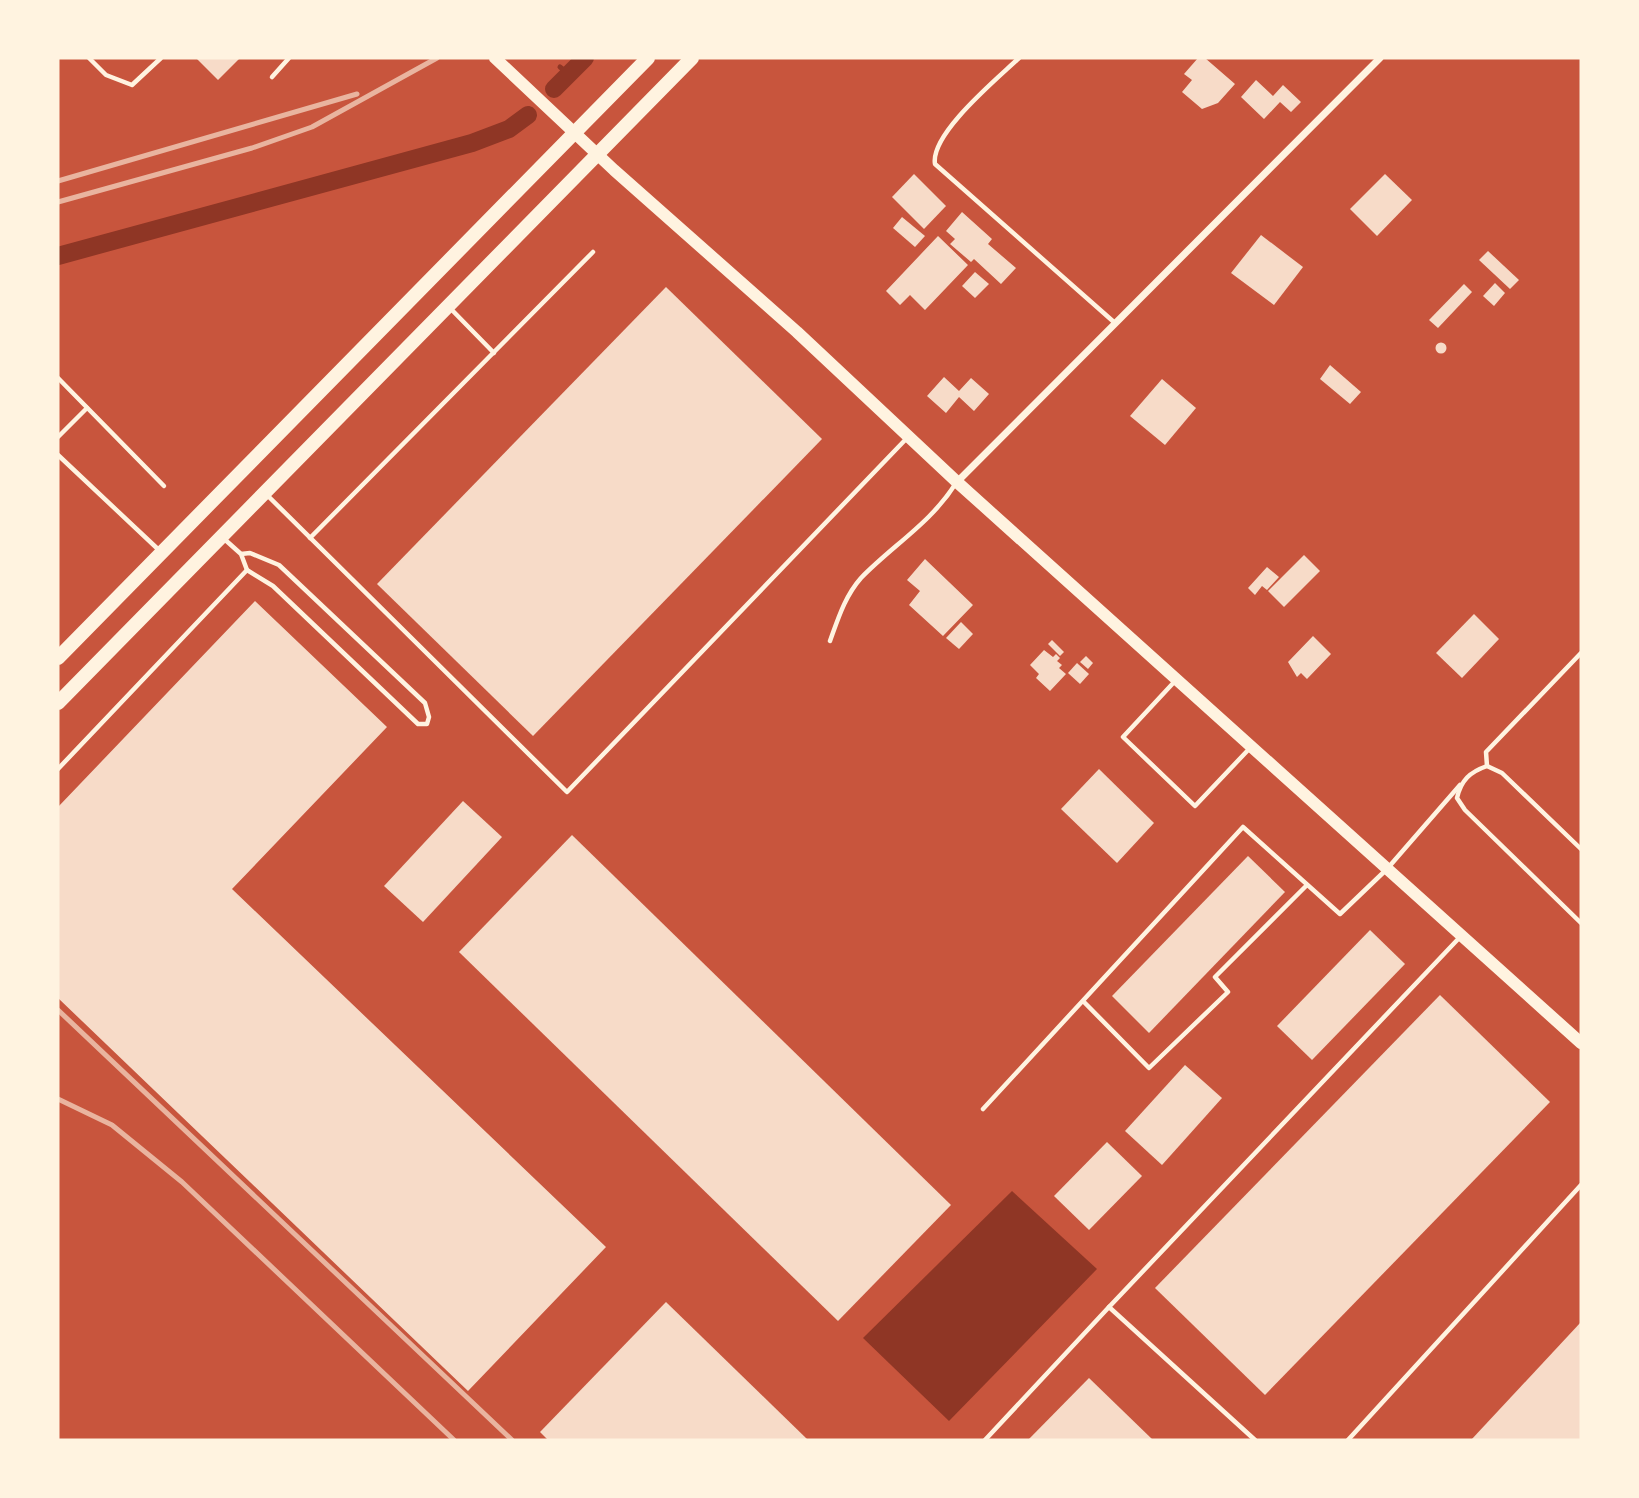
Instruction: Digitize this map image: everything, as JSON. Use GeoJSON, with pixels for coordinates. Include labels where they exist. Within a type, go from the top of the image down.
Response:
{"type":"FeatureCollection","features":[{"type":"Feature","properties":{"kind":"main road"},"geometry":{"type":"LineString","coordinates":[[58,658],[649,58]]}},
{"type":"Feature","properties":{"kind":"main road"},"geometry":{"type":"LineString","coordinates":[[58,703],[692,58]]}},
{"type":"Feature","properties":{"kind":"street"},"geometry":{"type":"LineString","coordinates":[[495,58],[574,134],[797,332],[957,482],[1581,1043]]}},
{"type":"Feature","properties":{"kind":"street"},"geometry":{"type":"LineString","coordinates":[[957,482],[1380,58]]}},
{"type":"Feature","properties":{"kind":"lane"},"geometry":{"type":"LineString","coordinates":[[89,58],[106,75],[132,85],[161,58]]}},
{"type":"Feature","properties":{"kind":"lane"},"geometry":{"type":"LineString","coordinates":[[272,77],[289,58]]}},
{"type":"Feature","properties":{"kind":"lane"},"geometry":{"type":"LineString","coordinates":[[1019,58],[943,135],[934,156],[935,164],[1115,324]]}},
{"type":"Feature","properties":{"kind":"lane"},"geometry":{"type":"LineString","coordinates":[[310,538],[593,252]]}},
{"type":"Feature","properties":{"kind":"lane"},"geometry":{"type":"LineString","coordinates":[[449,307],[494,353]]}},
{"type":"Feature","properties":{"kind":"lane"},"geometry":{"type":"LineString","coordinates":[[58,378],[164,486]]}},
{"type":"Feature","properties":{"kind":"lane"},"geometry":{"type":"LineString","coordinates":[[58,437],[87,408]]}},
{"type":"Feature","properties":{"kind":"lane"},"geometry":{"type":"LineString","coordinates":[[265,493],[567,792],[909,437]]}},
{"type":"Feature","properties":{"kind":"lane"},"geometry":{"type":"LineString","coordinates":[[58,455],[161,553]]}},
{"type":"Feature","properties":{"kind":"lane"},"geometry":{"type":"LineString","coordinates":[[830,641],[845,601],[861,579],[922,526],[957,482]]}},
{"type":"Feature","properties":{"kind":"lane"},"geometry":{"type":"LineString","coordinates":[[222,537],[241,554],[247,570],[273,586],[418,724],[427,724],[429,717],[425,703],[279,565],[250,553],[241,554]]}},
{"type":"Feature","properties":{"kind":"lane"},"geometry":{"type":"LineString","coordinates":[[58,769],[247,570]]}},
{"type":"Feature","properties":{"kind":"lane"},"geometry":{"type":"LineString","coordinates":[[1487,766],[1486,752],[1581,653]]}},
{"type":"Feature","properties":{"kind":"lane"},"geometry":{"type":"LineString","coordinates":[[1177,680],[1123,737],[1195,806],[1250,747]]}},
{"type":"Feature","properties":{"kind":"lane"},"geometry":{"type":"LineString","coordinates":[[983,1109],[1243,828],[1340,914],[1387,869],[1460,785],[1474,771],[1487,766],[1503,773],[1581,849]]}},
{"type":"Feature","properties":{"kind":"lane"},"geometry":{"type":"LineString","coordinates":[[1460,785],[1457,798],[1465,810],[1581,923]]}},
{"type":"Feature","properties":{"kind":"lane"},"geometry":{"type":"LineString","coordinates":[[1084,1002],[1149,1068],[1228,992],[1215,977],[1307,885]]}},
{"type":"Feature","properties":{"kind":"lane"},"geometry":{"type":"LineString","coordinates":[[985,1440],[1461,935]]}},
{"type":"Feature","properties":{"kind":"lane"},"geometry":{"type":"LineString","coordinates":[[1348,1440],[1581,1185]]}},
{"type":"Feature","properties":{"kind":"lane"},"geometry":{"type":"LineString","coordinates":[[1110,1307],[1255,1440]]}},
{"type":"Feature","properties":{"kind":"shaded area"},"geometry":{"type":"Polygon","coordinates":[[[1012,1191],[1097,1269],[949,1421],[863,1338],[1012,1191]]]}},
{"type":"Feature","properties":{"kind":"building"},"geometry":{"type":"Polygon","coordinates":[[[196,58],[240,58],[218,80],[196,58]]]}},
{"type":"Feature","properties":{"kind":"building"},"geometry":{"type":"Polygon","coordinates":[[[1198,58],[1205,58],[1235,84],[1218,103],[1202,109],[1182,92],[1192,80],[1184,74],[1198,58]]]}},
{"type":"Feature","properties":{"kind":"building"},"geometry":{"type":"Polygon","coordinates":[[[1256,80],[1273,96],[1283,85],[1301,102],[1291,112],[1280,102],[1264,119],[1241,97],[1256,80]]]}},
{"type":"Feature","properties":{"kind":"building"},"geometry":{"type":"Polygon","coordinates":[[[914,174],[946,206],[924,229],[892,197],[914,174]]]}},
{"type":"Feature","properties":{"kind":"building"},"geometry":{"type":"Polygon","coordinates":[[[1385,174],[1412,200],[1377,236],[1350,209],[1385,174]]]}},
{"type":"Feature","properties":{"kind":"building"},"geometry":{"type":"Polygon","coordinates":[[[962,212],[992,239],[988,244],[1016,268],[1001,284],[974,259],[971,262],[950,244],[955,239],[946,231],[962,212]]]}},
{"type":"Feature","properties":{"kind":"building"},"geometry":{"type":"Polygon","coordinates":[[[902,217],[925,236],[915,247],[893,228],[902,217]]]}},
{"type":"Feature","properties":{"kind":"building"},"geometry":{"type":"Polygon","coordinates":[[[1261,235],[1303,267],[1274,305],[1231,273],[1261,235]]]}},
{"type":"Feature","properties":{"kind":"building"},"geometry":{"type":"Polygon","coordinates":[[[938,236],[968,265],[925,310],[910,295],[900,305],[886,291],[938,236]]]}},
{"type":"Feature","properties":{"kind":"building"},"geometry":{"type":"Polygon","coordinates":[[[1488,251],[1519,280],[1510,289],[1479,260],[1488,251]]]}},
{"type":"Feature","properties":{"kind":"building"},"geometry":{"type":"Polygon","coordinates":[[[975,272],[989,284],[975,298],[962,286],[975,272]]]}},
{"type":"Feature","properties":{"kind":"building"},"geometry":{"type":"Polygon","coordinates":[[[1495,283],[1505,293],[1494,306],[1483,296],[1495,283]]]}},
{"type":"Feature","properties":{"kind":"building"},"geometry":{"type":"Polygon","coordinates":[[[1464,284],[1472,292],[1438,328],[1429,320],[1464,284]]]}},
{"type":"Feature","properties":{"kind":"building"},"geometry":{"type":"Polygon","coordinates":[[[666,287],[822,439],[533,736],[377,584],[666,287]]]}},
{"type":"Feature","properties":{"kind":"building"},"geometry":{"type":"Polygon","coordinates":[[[1441,343],[1445,344],[1445,352],[1441,353],[1437,352],[1436,348],[1437,344],[1441,343]]]}},
{"type":"Feature","properties":{"kind":"building"},"geometry":{"type":"Polygon","coordinates":[[[1330,365],[1361,392],[1350,404],[1320,379],[1330,365]]]}},
{"type":"Feature","properties":{"kind":"building"},"geometry":{"type":"Polygon","coordinates":[[[944,377],[959,391],[971,378],[989,394],[974,411],[959,397],[946,413],[927,396],[944,377]]]}},
{"type":"Feature","properties":{"kind":"building"},"geometry":{"type":"Polygon","coordinates":[[[1162,379],[1196,408],[1165,445],[1130,416],[1162,379]]]}},
{"type":"Feature","properties":{"kind":"building"},"geometry":{"type":"Polygon","coordinates":[[[1304,555],[1320,571],[1284,607],[1268,591],[1304,555]]]}},
{"type":"Feature","properties":{"kind":"building"},"geometry":{"type":"Polygon","coordinates":[[[925,559],[973,605],[943,636],[909,605],[920,591],[907,580],[925,559]]]}},
{"type":"Feature","properties":{"kind":"building"},"geometry":{"type":"Polygon","coordinates":[[[1267,567],[1279,577],[1267,590],[1262,586],[1255,595],[1248,588],[1267,567]]]}},
{"type":"Feature","properties":{"kind":"building"},"geometry":{"type":"Polygon","coordinates":[[[255,601],[387,727],[232,889],[606,1247],[468,1391],[58,998],[58,807],[255,601]]]}},
{"type":"Feature","properties":{"kind":"building"},"geometry":{"type":"Polygon","coordinates":[[[1474,614],[1499,639],[1462,678],[1436,653],[1474,614]]]}},
{"type":"Feature","properties":{"kind":"building"},"geometry":{"type":"Polygon","coordinates":[[[961,622],[973,634],[959,649],[946,638],[961,622]]]}},
{"type":"Feature","properties":{"kind":"building"},"geometry":{"type":"Polygon","coordinates":[[[1313,636],[1331,654],[1307,679],[1301,673],[1297,677],[1288,662],[1313,636]]]}},
{"type":"Feature","properties":{"kind":"building"},"geometry":{"type":"Polygon","coordinates":[[[1052,640],[1064,652],[1060,656],[1048,644],[1052,640]]]}},
{"type":"Feature","properties":{"kind":"building"},"geometry":{"type":"Polygon","coordinates":[[[1044,650],[1053,657],[1056,654],[1060,658],[1057,661],[1062,665],[1059,668],[1066,674],[1050,691],[1036,678],[1039,674],[1030,665],[1044,650]]]}},
{"type":"Feature","properties":{"kind":"building"},"geometry":{"type":"Polygon","coordinates":[[[1086,656],[1093,663],[1088,669],[1080,662],[1086,656]]]}},
{"type":"Feature","properties":{"kind":"building"},"geometry":{"type":"Polygon","coordinates":[[[1077,663],[1089,674],[1080,684],[1068,673],[1077,663]]]}},
{"type":"Feature","properties":{"kind":"building"},"geometry":{"type":"Polygon","coordinates":[[[1099,769],[1154,823],[1117,863],[1061,809],[1099,769]]]}},
{"type":"Feature","properties":{"kind":"building"},"geometry":{"type":"Polygon","coordinates":[[[463,801],[502,837],[423,922],[384,886],[463,801]]]}},
{"type":"Feature","properties":{"kind":"building"},"geometry":{"type":"Polygon","coordinates":[[[572,835],[951,1205],[838,1321],[459,952],[572,835]]]}},
{"type":"Feature","properties":{"kind":"building"},"geometry":{"type":"Polygon","coordinates":[[[1248,856],[1285,892],[1149,1033],[1112,996],[1248,856]]]}},
{"type":"Feature","properties":{"kind":"building"},"geometry":{"type":"Polygon","coordinates":[[[1370,930],[1405,964],[1312,1060],[1277,1026],[1370,930]]]}},
{"type":"Feature","properties":{"kind":"building"},"geometry":{"type":"Polygon","coordinates":[[[1440,995],[1550,1102],[1265,1395],[1155,1288],[1440,995]]]}},
{"type":"Feature","properties":{"kind":"building"},"geometry":{"type":"Polygon","coordinates":[[[1185,1065],[1222,1098],[1162,1165],[1125,1131],[1185,1065]]]}},
{"type":"Feature","properties":{"kind":"building"},"geometry":{"type":"Polygon","coordinates":[[[1107,1142],[1142,1176],[1089,1230],[1054,1196],[1107,1142]]]}},
{"type":"Feature","properties":{"kind":"building"},"geometry":{"type":"Polygon","coordinates":[[[666,1302],[808,1440],[548,1440],[540,1432],[666,1302]]]}},
{"type":"Feature","properties":{"kind":"building"},"geometry":{"type":"Polygon","coordinates":[[[1581,1322],[1581,1440],[1471,1440],[1581,1322]]]}},
{"type":"Feature","properties":{"kind":"building"},"geometry":{"type":"Polygon","coordinates":[[[1089,1378],[1153,1440],[1028,1440],[1089,1378]]]}},
{"type":"Feature","properties":{"kind":"waterway"},"geometry":{"type":"LineString","coordinates":[[554,89],[585,58]]}},
{"type":"Feature","properties":{"kind":"waterway"},"geometry":{"type":"LineString","coordinates":[[560,67],[569,74]]}},
{"type":"Feature","properties":{"kind":"waterway"},"geometry":{"type":"LineString","coordinates":[[58,256],[472,143],[509,129],[528,115]]}},
{"type":"Feature","properties":{"kind":"railway"},"geometry":{"type":"LineString","coordinates":[[58,202],[252,148],[312,127],[437,58]]}},
{"type":"Feature","properties":{"kind":"railway"},"geometry":{"type":"LineString","coordinates":[[58,181],[357,94]]}},
{"type":"Feature","properties":{"kind":"railway"},"geometry":{"type":"LineString","coordinates":[[58,1010],[512,1440]]}},
{"type":"Feature","properties":{"kind":"railway"},"geometry":{"type":"LineString","coordinates":[[58,1099],[112,1125],[182,1182],[454,1440]]}}]}
